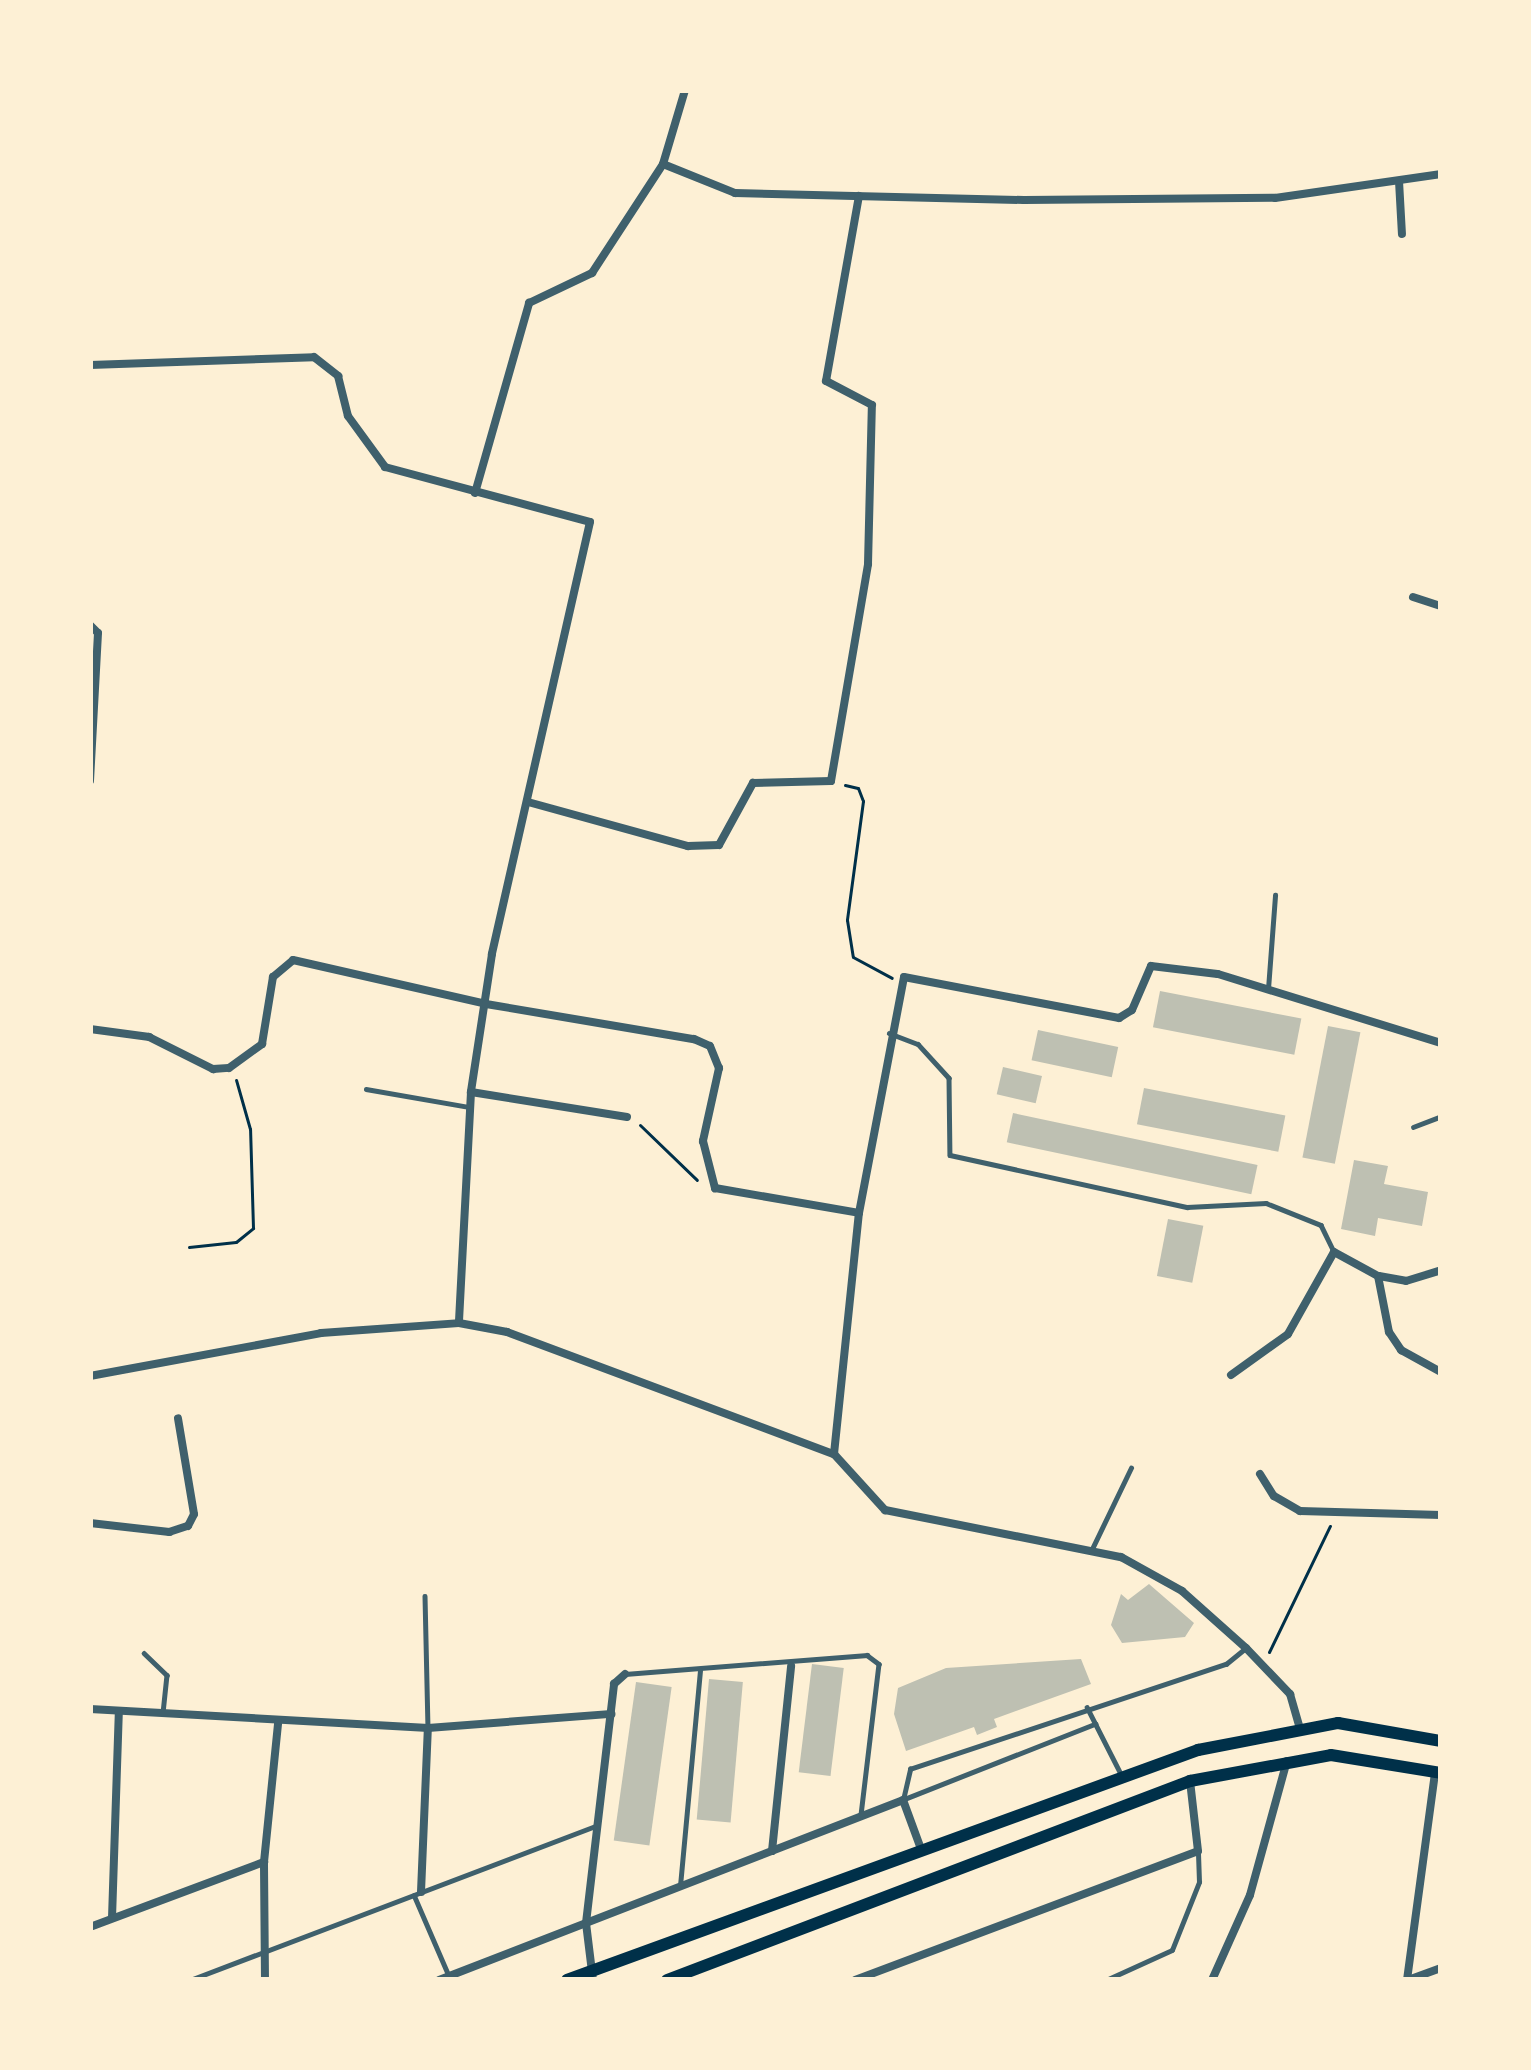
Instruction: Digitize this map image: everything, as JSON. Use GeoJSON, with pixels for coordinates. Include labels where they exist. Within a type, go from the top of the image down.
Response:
{"type":"FeatureCollection","features":[{"type":"Feature","properties":{"kind":"main road"},"geometry":{"type":"LineString","coordinates":[[567,1980],[591,1976],[1120,1772],[1299,1726],[1377,1726],[1441,1741]]}},
{"type":"Feature","properties":{"kind":"main road"},"geometry":{"type":"LineString","coordinates":[[667,1980],[1190,1781],[1288,1759],[1356,1755],[1438,1772]]}},
{"type":"Feature","properties":{"kind":"street"},"geometry":{"type":"LineString","coordinates":[[475,493],[529,303],[592,274],[663,164],[685,90]]}},
{"type":"Feature","properties":{"kind":"street"},"geometry":{"type":"LineString","coordinates":[[663,164],[734,193],[859,196],[1275,198],[1441,174]]}},
{"type":"Feature","properties":{"kind":"street"},"geometry":{"type":"LineString","coordinates":[[1400,181],[1402,234]]}},
{"type":"Feature","properties":{"kind":"street"},"geometry":{"type":"LineString","coordinates":[[527,802],[688,846],[719,844],[753,783],[831,781],[868,564],[872,406],[826,380],[859,196]]}},
{"type":"Feature","properties":{"kind":"street"},"geometry":{"type":"LineString","coordinates":[[90,365],[314,357],[338,376],[368,453],[408,478],[590,522],[527,802],[471,1092],[459,1323]]}},
{"type":"Feature","properties":{"kind":"street"},"geometry":{"type":"LineString","coordinates":[[1413,596],[1441,606]]}},
{"type":"Feature","properties":{"kind":"street"},"geometry":{"type":"LineString","coordinates":[[90,626],[98,633],[90,781]]}},
{"type":"Feature","properties":{"kind":"street"},"geometry":{"type":"LineString","coordinates":[[90,1029],[149,1037],[213,1069],[229,1068],[262,1044],[273,976],[293,960],[487,1004],[710,1046],[719,1068],[703,1141],[715,1188],[859,1214]]}},
{"type":"Feature","properties":{"kind":"street"},"geometry":{"type":"LineString","coordinates":[[834,1454],[859,1214],[900,981],[909,976],[1119,1018],[1132,1010],[1151,966],[1268,989],[1441,1043]]}},
{"type":"Feature","properties":{"kind":"street"},"geometry":{"type":"LineString","coordinates":[[471,1092],[627,1117]]}},
{"type":"Feature","properties":{"kind":"street"},"geometry":{"type":"LineString","coordinates":[[1231,1375],[1288,1334],[1334,1252],[1378,1276],[1406,1281],[1441,1270]]}},
{"type":"Feature","properties":{"kind":"street"},"geometry":{"type":"LineString","coordinates":[[1378,1276],[1389,1332],[1401,1350],[1441,1372]]}},
{"type":"Feature","properties":{"kind":"street"},"geometry":{"type":"LineString","coordinates":[[90,1376],[321,1333],[459,1323],[578,1354],[834,1454],[885,1510],[1091,1550],[1172,1584],[1246,1648],[1290,1694],[1299,1726]]}},
{"type":"Feature","properties":{"kind":"street"},"geometry":{"type":"LineString","coordinates":[[90,1523],[170,1532],[188,1526],[194,1514],[178,1418]]}},
{"type":"Feature","properties":{"kind":"street"},"geometry":{"type":"LineString","coordinates":[[1260,1474],[1284,1505],[1333,1512],[1441,1515]]}},
{"type":"Feature","properties":{"kind":"street"},"geometry":{"type":"LineString","coordinates":[[772,1851],[791,1666]]}},
{"type":"Feature","properties":{"kind":"street"},"geometry":{"type":"LineString","coordinates":[[591,1976],[586,1923],[596,1825],[614,1684],[626,1674]]}},
{"type":"Feature","properties":{"kind":"street"},"geometry":{"type":"LineString","coordinates":[[90,1709],[428,1728],[611,1714]]}},
{"type":"Feature","properties":{"kind":"street"},"geometry":{"type":"LineString","coordinates":[[112,1918],[119,1711]]}},
{"type":"Feature","properties":{"kind":"street"},"geometry":{"type":"LineString","coordinates":[[265,1980],[264,1862],[278,1723]]}},
{"type":"Feature","properties":{"kind":"street"},"geometry":{"type":"LineString","coordinates":[[417,1893],[428,1728]]}},
{"type":"Feature","properties":{"kind":"street"},"geometry":{"type":"LineString","coordinates":[[1212,1980],[1276,1817],[1288,1759]]}},
{"type":"Feature","properties":{"kind":"street"},"geometry":{"type":"LineString","coordinates":[[1438,1772],[1408,1980],[1441,1968]]}},
{"type":"Feature","properties":{"kind":"street"},"geometry":{"type":"LineString","coordinates":[[855,1980],[1198,1851],[1190,1781]]}},
{"type":"Feature","properties":{"kind":"street"},"geometry":{"type":"LineString","coordinates":[[444,1978],[903,1800],[921,1849]]}},
{"type":"Feature","properties":{"kind":"street"},"geometry":{"type":"LineString","coordinates":[[90,1927],[264,1862]]}},
{"type":"Feature","properties":{"kind":"lane"},"geometry":{"type":"LineString","coordinates":[[1268,989],[1275,895]]}},
{"type":"Feature","properties":{"kind":"lane"},"geometry":{"type":"LineString","coordinates":[[889,1033],[918,1045],[949,1078],[950,1155],[1187,1208],[1266,1203],[1322,1225],[1334,1252]]}},
{"type":"Feature","properties":{"kind":"lane"},"geometry":{"type":"LineString","coordinates":[[366,1089],[470,1107]]}},
{"type":"Feature","properties":{"kind":"lane"},"geometry":{"type":"LineString","coordinates":[[1414,1127],[1441,1116]]}},
{"type":"Feature","properties":{"kind":"lane"},"geometry":{"type":"LineString","coordinates":[[1091,1550],[1130,1468]]}},
{"type":"Feature","properties":{"kind":"lane"},"geometry":{"type":"LineString","coordinates":[[425,1596],[428,1728]]}},
{"type":"Feature","properties":{"kind":"lane"},"geometry":{"type":"LineString","coordinates":[[903,1800],[910,1769],[1226,1664],[1246,1648]]}},
{"type":"Feature","properties":{"kind":"lane"},"geometry":{"type":"LineString","coordinates":[[144,1653],[167,1675],[163,1712]]}},
{"type":"Feature","properties":{"kind":"lane"},"geometry":{"type":"LineString","coordinates":[[626,1674],[791,1666],[848,1653],[879,1664],[861,1816]]}},
{"type":"Feature","properties":{"kind":"lane"},"geometry":{"type":"LineString","coordinates":[[680,1887],[700,1671]]}},
{"type":"Feature","properties":{"kind":"lane"},"geometry":{"type":"LineString","coordinates":[[1088,1707],[1120,1772]]}},
{"type":"Feature","properties":{"kind":"lane"},"geometry":{"type":"LineString","coordinates":[[903,1800],[1096,1724]]}},
{"type":"Feature","properties":{"kind":"lane"},"geometry":{"type":"LineString","coordinates":[[190,1980],[596,1825]]}},
{"type":"Feature","properties":{"kind":"lane"},"geometry":{"type":"LineString","coordinates":[[1106,1980],[1172,1950],[1199,1882],[1198,1851]]}},
{"type":"Feature","properties":{"kind":"lane"},"geometry":{"type":"LineString","coordinates":[[417,1893],[444,1978]]}},
{"type":"Feature","properties":{"kind":"path"},"geometry":{"type":"LineString","coordinates":[[831,781],[858,788],[863,801],[847,920],[853,957],[900,981]]}},
{"type":"Feature","properties":{"kind":"path"},"geometry":{"type":"LineString","coordinates":[[189,1247],[236,1243],[253,1228],[250,1130],[229,1068]]}},
{"type":"Feature","properties":{"kind":"path"},"geometry":{"type":"LineString","coordinates":[[627,1117],[686,1173],[715,1188]]}},
{"type":"Feature","properties":{"kind":"path"},"geometry":{"type":"LineString","coordinates":[[1262,1663],[1333,1512]]}},
{"type":"Feature","properties":{"kind":"building"},"geometry":{"type":"Polygon","coordinates":[[[1160,991],[1301,1018],[1294,1055],[1153,1027],[1160,991]]]}},
{"type":"Feature","properties":{"kind":"building"},"geometry":{"type":"Polygon","coordinates":[[[1328,1026],[1360,1032],[1335,1164],[1302,1158],[1328,1026]]]}},
{"type":"Feature","properties":{"kind":"building"},"geometry":{"type":"Polygon","coordinates":[[[1038,1030],[1118,1047],[1112,1077],[1032,1060],[1038,1030]]]}},
{"type":"Feature","properties":{"kind":"building"},"geometry":{"type":"Polygon","coordinates":[[[1003,1067],[1042,1076],[1036,1103],[997,1094],[1003,1067]]]}},
{"type":"Feature","properties":{"kind":"building"},"geometry":{"type":"Polygon","coordinates":[[[1144,1088],[1285,1115],[1278,1152],[1137,1124],[1144,1088]]]}},
{"type":"Feature","properties":{"kind":"building"},"geometry":{"type":"Polygon","coordinates":[[[1013,1113],[1258,1165],[1251,1194],[1007,1142],[1013,1113]]]}},
{"type":"Feature","properties":{"kind":"building"},"geometry":{"type":"Polygon","coordinates":[[[1354,1160],[1388,1166],[1384,1184],[1428,1192],[1422,1226],[1378,1218],[1375,1236],[1341,1229],[1354,1160]]]}},
{"type":"Feature","properties":{"kind":"building"},"geometry":{"type":"Polygon","coordinates":[[[1168,1219],[1203,1226],[1192,1283],[1157,1276],[1168,1219]]]}},
{"type":"Feature","properties":{"kind":"building"},"geometry":{"type":"Polygon","coordinates":[[[1149,1584],[1194,1623],[1185,1637],[1122,1643],[1111,1625],[1121,1594],[1128,1600],[1149,1584]]]}},
{"type":"Feature","properties":{"kind":"building"},"geometry":{"type":"Polygon","coordinates":[[[1081,1659],[1091,1684],[994,1719],[997,1727],[977,1735],[974,1727],[906,1751],[894,1714],[898,1688],[946,1668],[1081,1659]]]}},
{"type":"Feature","properties":{"kind":"building"},"geometry":{"type":"Polygon","coordinates":[[[812,1664],[844,1668],[830,1776],[799,1772],[812,1664]]]}},
{"type":"Feature","properties":{"kind":"building"},"geometry":{"type":"Polygon","coordinates":[[[709,1679],[743,1682],[731,1822],[697,1819],[709,1679]]]}},
{"type":"Feature","properties":{"kind":"building"},"geometry":{"type":"Polygon","coordinates":[[[636,1682],[672,1687],[649,1845],[614,1840],[636,1682]]]}}]}
